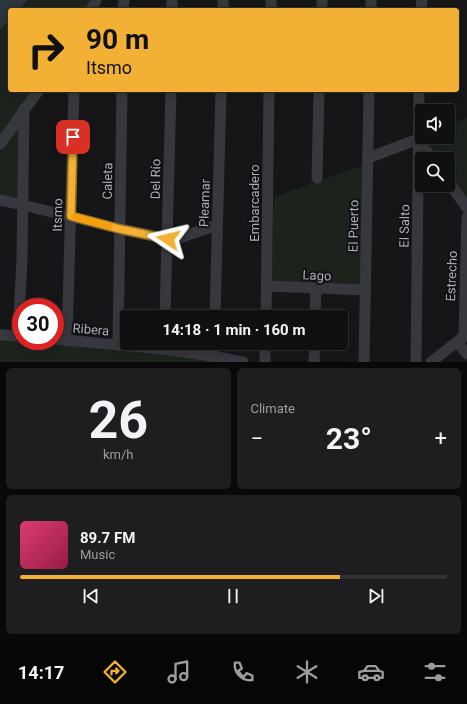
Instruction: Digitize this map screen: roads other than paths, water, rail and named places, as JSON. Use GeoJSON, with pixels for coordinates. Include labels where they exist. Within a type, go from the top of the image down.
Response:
{"type":"FeatureCollection","features":[{"type":"Feature","properties":{"kind":"street"},"geometry":{"type":"LineString","coordinates":[[0,144],[37,92]]}},
{"type":"Feature","properties":{"kind":"street","name":"Itsmo"},"geometry":{"type":"LineString","coordinates":[[67,340],[74,92]]}},
{"type":"Feature","properties":{"kind":"street","name":"Caleta"},"geometry":{"type":"LineString","coordinates":[[118,345],[122,92]]}},
{"type":"Feature","properties":{"kind":"street","name":"Del Río"},"geometry":{"type":"LineString","coordinates":[[165,310],[171,92]]}},
{"type":"Feature","properties":{"kind":"street","name":"Pleamar"},"geometry":{"type":"LineString","coordinates":[[215,310],[221,92]]}},
{"type":"Feature","properties":{"kind":"street","name":"Embarcadero"},"geometry":{"type":"LineString","coordinates":[[266,310],[269,92]]}},
{"type":"Feature","properties":{"kind":"street"},"geometry":{"type":"LineString","coordinates":[[317,178],[319,92]]}},
{"type":"Feature","properties":{"kind":"street","name":"El Puerto"},"geometry":{"type":"LineString","coordinates":[[364,362],[369,92]]}},
{"type":"Feature","properties":{"kind":"street","name":"El Salto"},"geometry":{"type":"LineString","coordinates":[[419,92],[419,104]]}},
{"type":"Feature","properties":{"kind":"street"},"geometry":{"type":"LineString","coordinates":[[21,298],[24,109]]}},
{"type":"Feature","properties":{"kind":"street"},"geometry":{"type":"LineString","coordinates":[[368,158],[415,140]]}},
{"type":"Feature","properties":{"kind":"street","name":"El Salto"},"geometry":{"type":"LineString","coordinates":[[416,362],[418,144]]}},
{"type":"Feature","properties":{"kind":"street"},"geometry":{"type":"LineString","coordinates":[[455,192],[467,208]]}},
{"type":"Feature","properties":{"kind":"street"},"geometry":{"type":"LineString","coordinates":[[0,200],[168,239],[182,237],[217,225]]}},
{"type":"Feature","properties":{"kind":"street","name":"Estrecho"},"geometry":{"type":"LineString","coordinates":[[463,338],[467,216]]}},
{"type":"Feature","properties":{"kind":"street","name":"Lago"},"geometry":{"type":"LineString","coordinates":[[267,286],[366,290]]}},
{"type":"Feature","properties":{"kind":"street"},"geometry":{"type":"LineString","coordinates":[[316,289],[316,310]]}},
{"type":"Feature","properties":{"kind":"street"},"geometry":{"type":"LineString","coordinates":[[0,335],[12,336]]}},
{"type":"Feature","properties":{"kind":"street"},"geometry":{"type":"LineString","coordinates":[[430,362],[463,338],[467,354]]}},
{"type":"Feature","properties":{"kind":"street","name":"Ribera"},"geometry":{"type":"LineString","coordinates":[[64,340],[118,345]]}},
{"type":"Feature","properties":{"kind":"street","name":"Ribera"},"geometry":{"type":"LineString","coordinates":[[184,350],[242,362]]}},
{"type":"Feature","properties":{"kind":"street"},"geometry":{"type":"LineString","coordinates":[[213,350],[213,356]]}},
{"type":"Feature","properties":{"kind":"street"},"geometry":{"type":"LineString","coordinates":[[265,350],[265,362]]}},
{"type":"Feature","properties":{"kind":"street"},"geometry":{"type":"LineString","coordinates":[[314,362],[315,350]]}}]}
